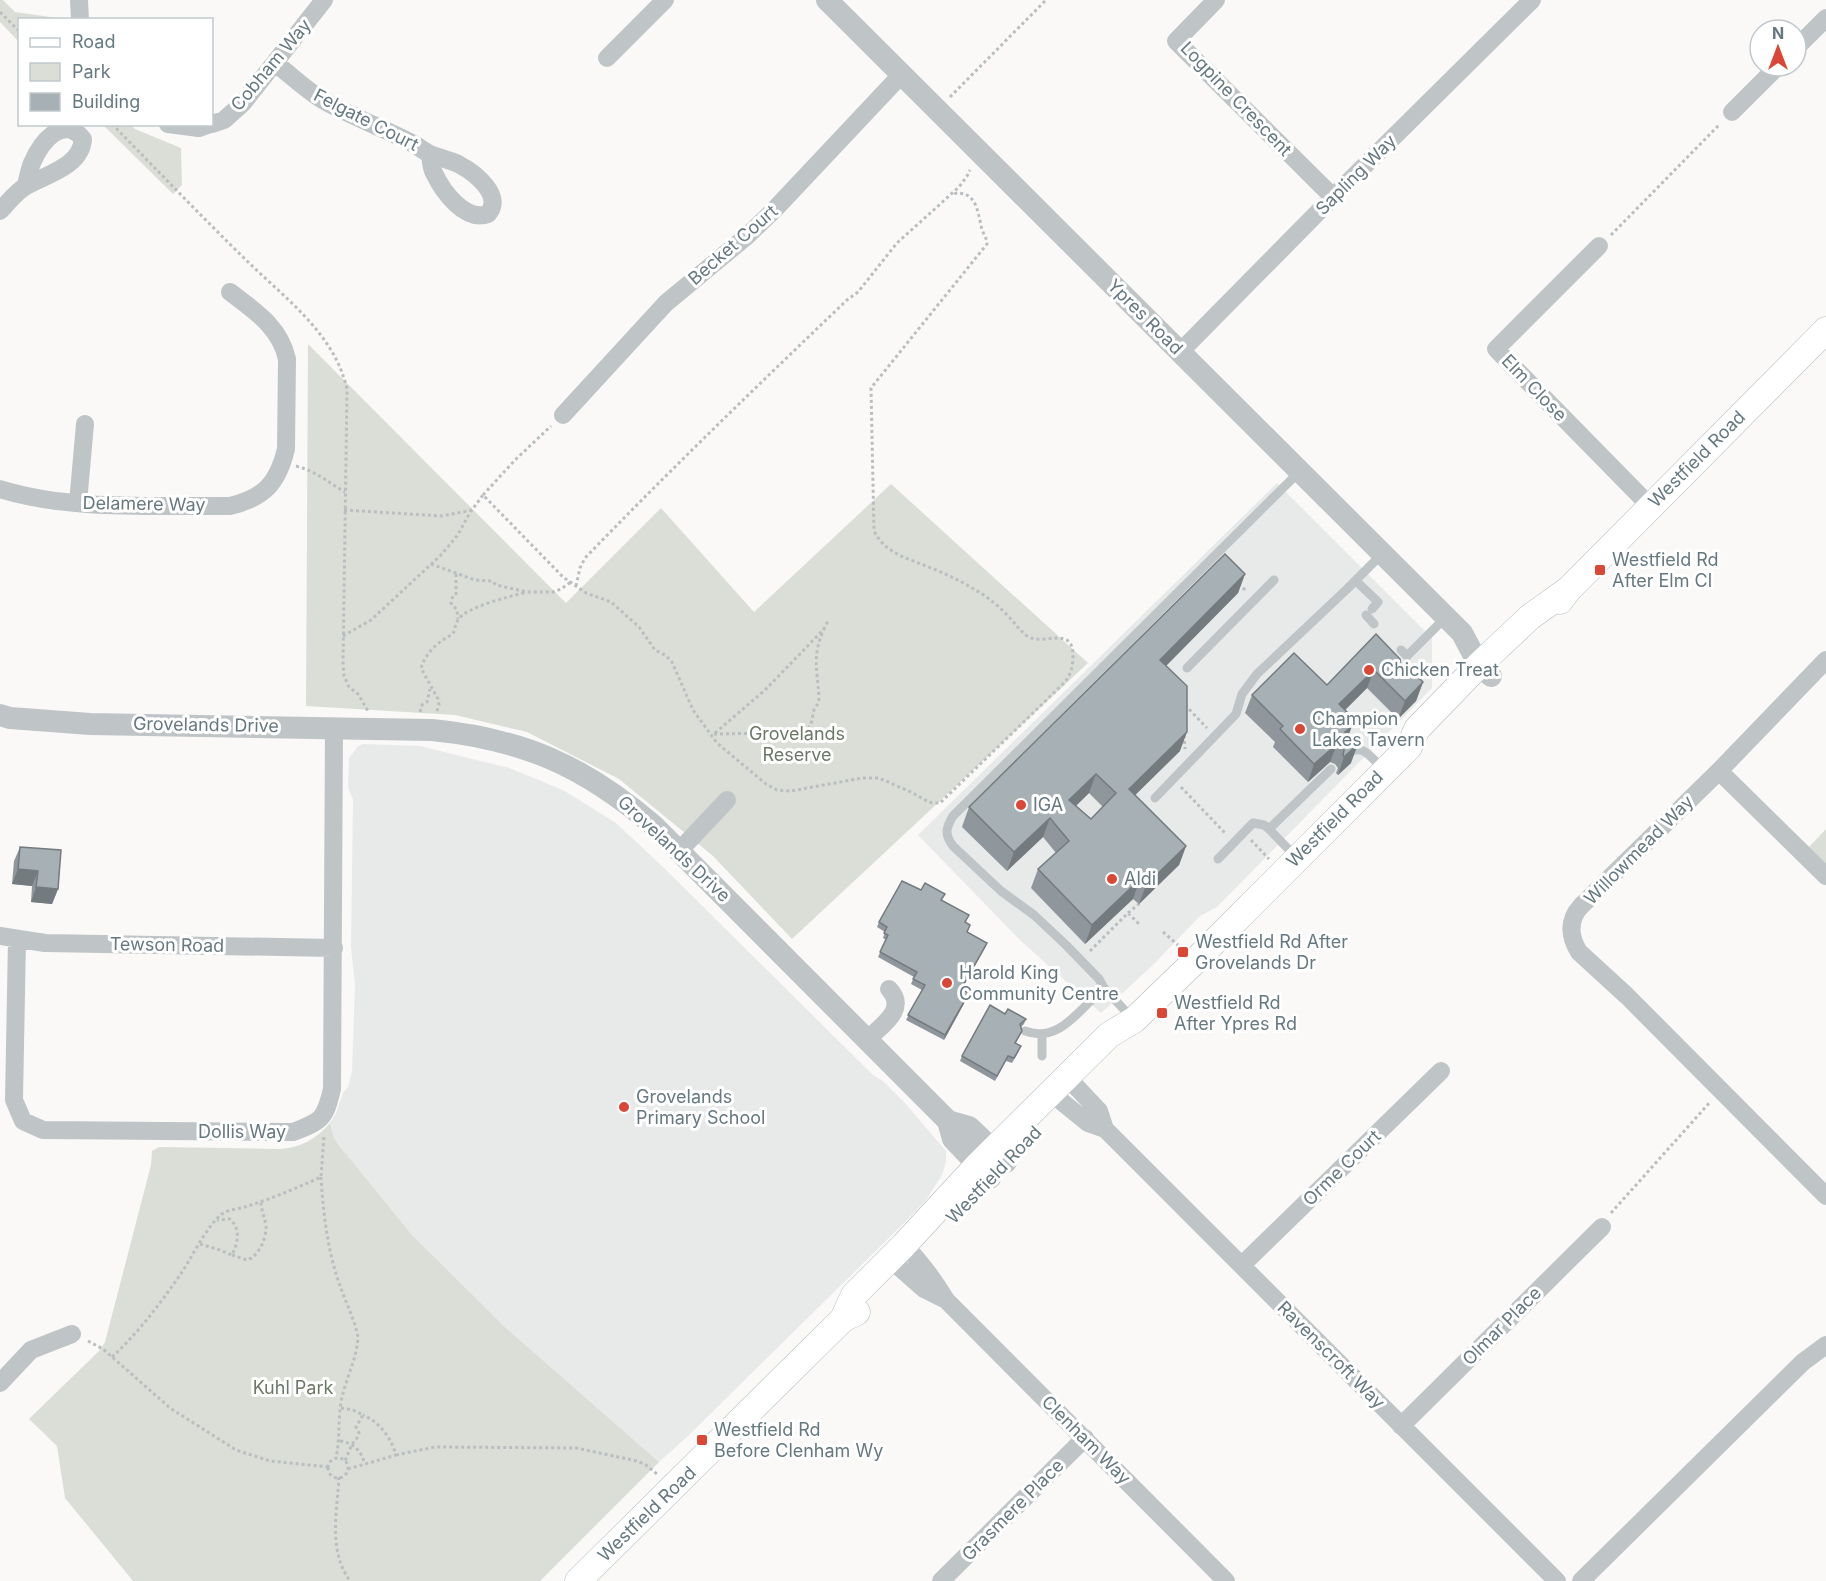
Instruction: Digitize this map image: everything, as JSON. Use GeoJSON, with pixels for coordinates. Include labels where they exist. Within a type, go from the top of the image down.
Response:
{"type":"FeatureCollection","features":[{"type":"Feature","properties":{"kind":"main road","name":"Westfield Road"},"geometry":{"type":"LineString","coordinates":[[578,1581],[843,1319],[866,1308],[903,1258],[992,1164],[1065,1090],[1121,1046],[1134,1020],[1408,747],[1427,741],[1493,663],[1541,628],[1569,589],[1826,330]]}},
{"type":"Feature","properties":{"kind":"street"},"geometry":{"type":"LineString","coordinates":[[79,0],[80,18]]}},
{"type":"Feature","properties":{"kind":"street","name":"Cobham Way"},"geometry":{"type":"LineString","coordinates":[[213,123],[224,120],[243,103],[324,0]]}},
{"type":"Feature","properties":{"kind":"street"},"geometry":{"type":"LineString","coordinates":[[607,58],[664,0]]}},
{"type":"Feature","properties":{"kind":"street","name":"Ypres Road"},"geometry":{"type":"LineString","coordinates":[[827,0],[1493,663]]}},
{"type":"Feature","properties":{"kind":"street","name":"Logpine Crescent"},"geometry":{"type":"LineString","coordinates":[[1216,0],[1176,41],[1333,197]]}},
{"type":"Feature","properties":{"kind":"street","name":"Sapling Way"},"geometry":{"type":"LineString","coordinates":[[1180,352],[1532,0]]}},
{"type":"Feature","properties":{"kind":"street"},"geometry":{"type":"LineString","coordinates":[[1808,36],[1826,18]]}},
{"type":"Feature","properties":{"kind":"street","name":"Felgate Court"},"geometry":{"type":"LineString","coordinates":[[275,63],[326,102],[430,154]]}},
{"type":"Feature","properties":{"kind":"street","name":"Becket Court"},"geometry":{"type":"LineString","coordinates":[[563,415],[666,303],[747,236],[774,210],[902,74]]}},
{"type":"Feature","properties":{"kind":"street"},"geometry":{"type":"LineString","coordinates":[[1732,112],[1766,78]]}},
{"type":"Feature","properties":{"kind":"street","name":"Cobham Way"},"geometry":{"type":"LineString","coordinates":[[184,126],[199,128],[205,126]]}},
{"type":"Feature","properties":{"kind":"street"},"geometry":{"type":"LineString","coordinates":[[0,211],[26,185]]}},
{"type":"Feature","properties":{"kind":"street","name":"Elm Close"},"geometry":{"type":"LineString","coordinates":[[1599,246],[1496,349],[1650,506]]}},
{"type":"Feature","properties":{"kind":"street"},"geometry":{"type":"LineString","coordinates":[[230,292],[264,319],[279,336],[284,347],[287,359],[287,426],[286,449],[280,469]]}},
{"type":"Feature","properties":{"kind":"street"},"geometry":{"type":"LineString","coordinates":[[78,503],[85,424]]}},
{"type":"Feature","properties":{"kind":"street","name":"Delamere Way"},"geometry":{"type":"LineString","coordinates":[[0,489],[45,500],[78,503],[230,506],[259,496],[271,486],[280,469]]}},
{"type":"Feature","properties":{"kind":"street","name":"Willowmead Way"},"geometry":{"type":"LineString","coordinates":[[1826,660],[1719,771],[1581,906],[1571,924],[1574,944],[1579,952],[1603,972],[1826,1196]]}},
{"type":"Feature","properties":{"kind":"street","name":"Grovelands Drive"},"geometry":{"type":"LineString","coordinates":[[0,715],[10,718],[90,724],[423,729],[463,733],[518,746],[548,756],[577,770],[619,796],[653,825],[948,1121],[953,1139],[992,1164]]}},
{"type":"Feature","properties":{"kind":"street","name":"Dollis Way"},"geometry":{"type":"LineString","coordinates":[[9,937],[14,1100],[23,1121],[43,1130],[293,1132],[315,1124],[327,1112],[332,1089],[334,727]]}},
{"type":"Feature","properties":{"kind":"street"},"geometry":{"type":"LineString","coordinates":[[1719,771],[1826,876]]}},
{"type":"Feature","properties":{"kind":"street"},"geometry":{"type":"LineString","coordinates":[[680,850],[727,800]]}},
{"type":"Feature","properties":{"kind":"street","name":"Tewson Road"},"geometry":{"type":"LineString","coordinates":[[9,937],[45,943],[334,948]]}},
{"type":"Feature","properties":{"kind":"street"},"geometry":{"type":"LineString","coordinates":[[868,1039],[892,1016],[896,1008],[894,995],[889,989]]}},
{"type":"Feature","properties":{"kind":"street","name":"Orme Court"},"geometry":{"type":"LineString","coordinates":[[1242,1265],[1442,1071]]}},
{"type":"Feature","properties":{"kind":"street","name":"Ravenscroft Way"},"geometry":{"type":"LineString","coordinates":[[1065,1090],[1099,1111],[1105,1129],[1557,1581]]}},
{"type":"Feature","properties":{"kind":"street","name":"Olmar Place"},"geometry":{"type":"LineString","coordinates":[[1401,1426],[1602,1227]]}},
{"type":"Feature","properties":{"kind":"street","name":"Clenham Way"},"geometry":{"type":"LineString","coordinates":[[903,1258],[932,1277],[946,1300],[1226,1581]]}},
{"type":"Feature","properties":{"kind":"street"},"geometry":{"type":"LineString","coordinates":[[0,1383],[31,1350],[72,1334]]}},
{"type":"Feature","properties":{"kind":"street"},"geometry":{"type":"LineString","coordinates":[[1581,1581],[1803,1362],[1826,1345]]}},
{"type":"Feature","properties":{"kind":"street","name":"Grasmere Place"},"geometry":{"type":"LineString","coordinates":[[940,1581],[1085,1438]]}},
{"type":"Feature","properties":{"kind":"lane"},"geometry":{"type":"LineString","coordinates":[[1134,1020],[1066,945],[1034,915],[1001,891],[953,846],[947,837],[947,826],[953,816],[1299,472]]}},
{"type":"Feature","properties":{"kind":"lane"},"geometry":{"type":"LineString","coordinates":[[1155,798],[1236,714],[1242,694],[1257,674],[1382,554]]}},
{"type":"Feature","properties":{"kind":"lane"},"geometry":{"type":"LineString","coordinates":[[1187,668],[1274,580]]}},
{"type":"Feature","properties":{"kind":"lane"},"geometry":{"type":"LineString","coordinates":[[1356,581],[1378,602],[1369,612],[1374,624]]}},
{"type":"Feature","properties":{"kind":"lane"},"geometry":{"type":"LineString","coordinates":[[1405,657],[1446,617]]}},
{"type":"Feature","properties":{"kind":"lane"},"geometry":{"type":"LineString","coordinates":[[1344,756],[1352,750],[1360,749],[1366,752],[1384,771]]}},
{"type":"Feature","properties":{"kind":"lane"},"geometry":{"type":"LineString","coordinates":[[1269,829],[1331,769]]}},
{"type":"Feature","properties":{"kind":"lane"},"geometry":{"type":"LineString","coordinates":[[1218,859],[1254,824],[1264,825],[1269,829],[1296,858]]}},
{"type":"Feature","properties":{"kind":"lane"},"geometry":{"type":"LineString","coordinates":[[1025,1031],[1042,1035],[1062,1026],[1104,988]]}},
{"type":"Feature","properties":{"kind":"lane"},"geometry":{"type":"LineString","coordinates":[[1042,1035],[1042,1056]]}},
{"type":"Feature","properties":{"kind":"path"},"geometry":{"type":"LineString","coordinates":[[946,100],[1046,0]]}},
{"type":"Feature","properties":{"kind":"path"},"geometry":{"type":"LineString","coordinates":[[0,12],[18,30]]}},
{"type":"Feature","properties":{"kind":"path"},"geometry":{"type":"LineString","coordinates":[[1599,246],[1618,230],[1732,112]]}},
{"type":"Feature","properties":{"kind":"path"},"geometry":{"type":"LineString","coordinates":[[576,586],[585,558],[652,488],[774,369],[858,292],[897,243],[951,194],[967,176],[971,166]]}},
{"type":"Feature","properties":{"kind":"path"},"geometry":{"type":"LineString","coordinates":[[483,495],[563,577],[586,593],[611,602],[639,627],[655,650],[672,662],[693,710],[717,743],[766,784],[777,790],[791,791],[871,777],[890,782],[932,803],[940,803],[1070,675],[1073,651],[1068,640],[1062,638],[1036,640],[1030,638],[1003,611],[981,594],[945,574],[887,548],[878,540],[874,531],[871,388],[987,244],[978,208],[969,196],[951,194]]}},
{"type":"Feature","properties":{"kind":"path"},"geometry":{"type":"LineString","coordinates":[[343,636],[371,620],[449,546],[483,495],[534,441],[563,415]]}},
{"type":"Feature","properties":{"kind":"path"},"geometry":{"type":"LineString","coordinates":[[280,469],[306,469],[345,492]]}},
{"type":"Feature","properties":{"kind":"path"},"geometry":{"type":"LineString","coordinates":[[344,510],[442,516],[472,510]]}},
{"type":"Feature","properties":{"kind":"path"},"geometry":{"type":"LineString","coordinates":[[431,564],[475,580],[492,581],[496,585],[527,592],[553,592],[571,582]]}},
{"type":"Feature","properties":{"kind":"path"},"geometry":{"type":"LineString","coordinates":[[436,718],[439,705],[421,668],[434,647],[453,634],[458,620],[457,610],[451,603],[452,598],[456,595],[456,574]]}},
{"type":"Feature","properties":{"kind":"path"},"geometry":{"type":"LineString","coordinates":[[1237,584],[1244,591],[1247,586]]}},
{"type":"Feature","properties":{"kind":"path"},"geometry":{"type":"LineString","coordinates":[[458,620],[472,609],[527,592]]}},
{"type":"Feature","properties":{"kind":"path"},"geometry":{"type":"LineString","coordinates":[[713,735],[760,734],[777,737],[804,733],[813,720],[813,711],[818,704],[816,654],[828,621]]}},
{"type":"Feature","properties":{"kind":"path"},"geometry":{"type":"LineString","coordinates":[[713,735],[765,690],[825,629]]}},
{"type":"Feature","properties":{"kind":"path"},"geometry":{"type":"LineString","coordinates":[[418,717],[422,705],[427,702],[430,687]]}},
{"type":"Feature","properties":{"kind":"path"},"geometry":{"type":"LineString","coordinates":[[1184,716],[1183,704],[1200,717],[1207,727],[1203,732]]}},
{"type":"Feature","properties":{"kind":"path"},"geometry":{"type":"LineString","coordinates":[[1184,728],[1185,751],[1192,744]]}},
{"type":"Feature","properties":{"kind":"path"},"geometry":{"type":"LineString","coordinates":[[1179,786],[1225,833]]}},
{"type":"Feature","properties":{"kind":"path"},"geometry":{"type":"LineString","coordinates":[[1251,840],[1270,861]]}},
{"type":"Feature","properties":{"kind":"path"},"geometry":{"type":"LineString","coordinates":[[1090,951],[1143,900]]}},
{"type":"Feature","properties":{"kind":"path"},"geometry":{"type":"LineString","coordinates":[[1128,913],[1140,925]]}},
{"type":"Feature","properties":{"kind":"path"},"geometry":{"type":"LineString","coordinates":[[1163,932],[1178,945]]}},
{"type":"Feature","properties":{"kind":"path"},"geometry":{"type":"LineString","coordinates":[[1602,1227],[1613,1211],[1721,1090]]}},
{"type":"Feature","properties":{"kind":"path"},"geometry":{"type":"LineString","coordinates":[[321,1129],[324,1136],[321,1177],[325,1213],[337,1277],[358,1337],[340,1408],[340,1441],[336,1458],[331,1461],[329,1467],[333,1476],[339,1477],[345,1475],[348,1469],[396,1455],[435,1447],[576,1448],[637,1461],[646,1465],[661,1478]]}},
{"type":"Feature","properties":{"kind":"path"},"geometry":{"type":"LineString","coordinates":[[112,1357],[159,1302],[223,1213],[261,1202],[321,1177]]}},
{"type":"Feature","properties":{"kind":"path"},"geometry":{"type":"LineString","coordinates":[[200,1244],[247,1260],[255,1257],[264,1240],[266,1228],[261,1202]]}},
{"type":"Feature","properties":{"kind":"path"},"geometry":{"type":"LineString","coordinates":[[227,1212],[231,1215],[230,1219],[237,1229],[237,1239],[232,1255]]}},
{"type":"Feature","properties":{"kind":"path"},"geometry":{"type":"LineString","coordinates":[[216,1220],[230,1219]]}},
{"type":"Feature","properties":{"kind":"path"},"geometry":{"type":"LineString","coordinates":[[72,1334],[98,1345],[170,1408],[236,1450],[270,1461],[329,1467]]}},
{"type":"Feature","properties":{"kind":"path"},"geometry":{"type":"LineString","coordinates":[[340,1408],[353,1410],[369,1417],[381,1427],[396,1455]]}},
{"type":"Feature","properties":{"kind":"path"},"geometry":{"type":"LineString","coordinates":[[348,1469],[345,1461],[352,1444],[357,1440],[359,1433],[357,1427],[363,1415]]}},
{"type":"Feature","properties":{"kind":"path"},"geometry":{"type":"LineString","coordinates":[[340,1441],[352,1444],[365,1464]]}},
{"type":"Feature","properties":{"kind":"path"},"geometry":{"type":"LineString","coordinates":[[336,1458],[345,1461]]}},
{"type":"Feature","properties":{"kind":"path"},"geometry":{"type":"LineString","coordinates":[[339,1477],[334,1539],[338,1556],[350,1581]]}},
{"type":"Feature","properties":{"kind":"shaded area"},"geometry":{"type":"Polygon","coordinates":[[[1277,483],[1432,638],[1432,688],[1217,907],[1200,916],[1154,964],[1101,1013],[1020,940],[918,835],[1277,483]]]}},
{"type":"Feature","properties":{"kind":"shaded area","name":"Grovelands Primary School"},"geometry":{"type":"Polygon","coordinates":[[[363,744],[420,746],[509,768],[563,790],[616,823],[873,1075],[883,1081],[946,1151],[946,1162],[942,1175],[926,1200],[659,1462],[506,1328],[411,1234],[362,1176],[334,1138],[330,1123],[348,1087],[352,1071],[355,985],[351,947],[353,800],[348,787],[349,758],[358,746],[363,744]]]}},
{"type":"Feature","properties":{"kind":"green space"},"geometry":{"type":"Polygon","coordinates":[[[0,0],[3,0],[15,12],[58,18],[18,18],[18,41],[0,22],[0,0]]]}},
{"type":"Feature","properties":{"kind":"green space"},"geometry":{"type":"Polygon","coordinates":[[[104,126],[132,126],[181,148],[182,185],[173,194],[104,126]]]}},
{"type":"Feature","properties":{"kind":"green space","name":"Grovelands Reserve"},"geometry":{"type":"Polygon","coordinates":[[[308,344],[566,603],[661,508],[754,612],[891,484],[1088,663],[792,939],[713,856],[619,779],[527,732],[455,715],[306,706],[308,344]]]}},
{"type":"Feature","properties":{"kind":"green space"},"geometry":{"type":"Polygon","coordinates":[[[1826,829],[1826,864],[1809,847],[1826,829]]]}},
{"type":"Feature","properties":{"kind":"green space","name":"Kuhl Park"},"geometry":{"type":"Polygon","coordinates":[[[330,1123],[334,1138],[341,1148],[411,1234],[506,1328],[659,1462],[540,1581],[133,1581],[65,1498],[57,1446],[29,1419],[100,1350],[105,1342],[151,1165],[152,1151],[159,1147],[279,1149],[294,1147],[308,1142],[330,1123]]]}},
{"type":"Feature","properties":{"kind":"building"},"geometry":{"type":"Polygon","coordinates":[[[1225,554],[1245,574],[1160,660],[1187,686],[1187,732],[1129,789],[1186,846],[1146,885],[1140,879],[1092,925],[1038,869],[1069,841],[1050,818],[1014,852],[969,807],[1225,554]],[[1096,774],[1069,800],[1091,819],[1116,793],[1096,774]]]}},
{"type":"Feature","properties":{"kind":"building"},"geometry":{"type":"Polygon","coordinates":[[[1376,634],[1400,659],[1401,666],[1409,668],[1423,682],[1405,701],[1374,670],[1339,704],[1352,717],[1347,722],[1352,726],[1345,732],[1345,741],[1348,744],[1358,744],[1344,757],[1342,746],[1337,744],[1314,764],[1280,729],[1283,726],[1252,695],[1294,653],[1327,685],[1376,634]]]}},
{"type":"Feature","properties":{"kind":"building"},"geometry":{"type":"Polygon","coordinates":[[[20,847],[61,850],[58,889],[36,887],[38,871],[18,869],[20,847]]]}},
{"type":"Feature","properties":{"kind":"building","name":"Harold King Community Centre"},"geometry":{"type":"Polygon","coordinates":[[[902,881],[921,890],[925,883],[945,894],[941,900],[969,915],[965,922],[970,925],[967,932],[987,943],[961,989],[969,993],[945,1035],[908,1015],[925,985],[913,979],[917,972],[880,952],[888,935],[884,933],[887,927],[879,922],[902,881]]]}},
{"type":"Feature","properties":{"kind":"building"},"geometry":{"type":"Polygon","coordinates":[[[990,1005],[1005,1014],[1008,1009],[1026,1019],[1020,1024],[1022,1031],[1015,1043],[1021,1046],[1014,1058],[1008,1056],[997,1076],[962,1056],[990,1005]]]}},
{"type":"Feature","properties":{"kind":"place","name":"Westfield Rd After Elm Cl"},"geometry":{"type":"Point","coordinates":[1600,570]}},
{"type":"Feature","properties":{"kind":"place","name":"Chicken Treat"},"geometry":{"type":"Point","coordinates":[1369,670]}},
{"type":"Feature","properties":{"kind":"place","name":"Champion Lakes Tavern"},"geometry":{"type":"Point","coordinates":[1300,729]}},
{"type":"Feature","properties":{"kind":"place","name":"IGA"},"geometry":{"type":"Point","coordinates":[1021,805]}},
{"type":"Feature","properties":{"kind":"place","name":"Aldi"},"geometry":{"type":"Point","coordinates":[1112,879]}},
{"type":"Feature","properties":{"kind":"place","name":"Westfield Rd After Grovelands Dr"},"geometry":{"type":"Point","coordinates":[1183,952]}},
{"type":"Feature","properties":{"kind":"place","name":"Harold King Community Centre"},"geometry":{"type":"Point","coordinates":[947,983]}},
{"type":"Feature","properties":{"kind":"place","name":"Westfield Rd After Ypres Rd"},"geometry":{"type":"Point","coordinates":[1162,1013]}},
{"type":"Feature","properties":{"kind":"place","name":"Grovelands Primary School"},"geometry":{"type":"Point","coordinates":[624,1107]}},
{"type":"Feature","properties":{"kind":"place","name":"Westfield Rd Before Clenham Wy"},"geometry":{"type":"Point","coordinates":[702,1440]}}]}
